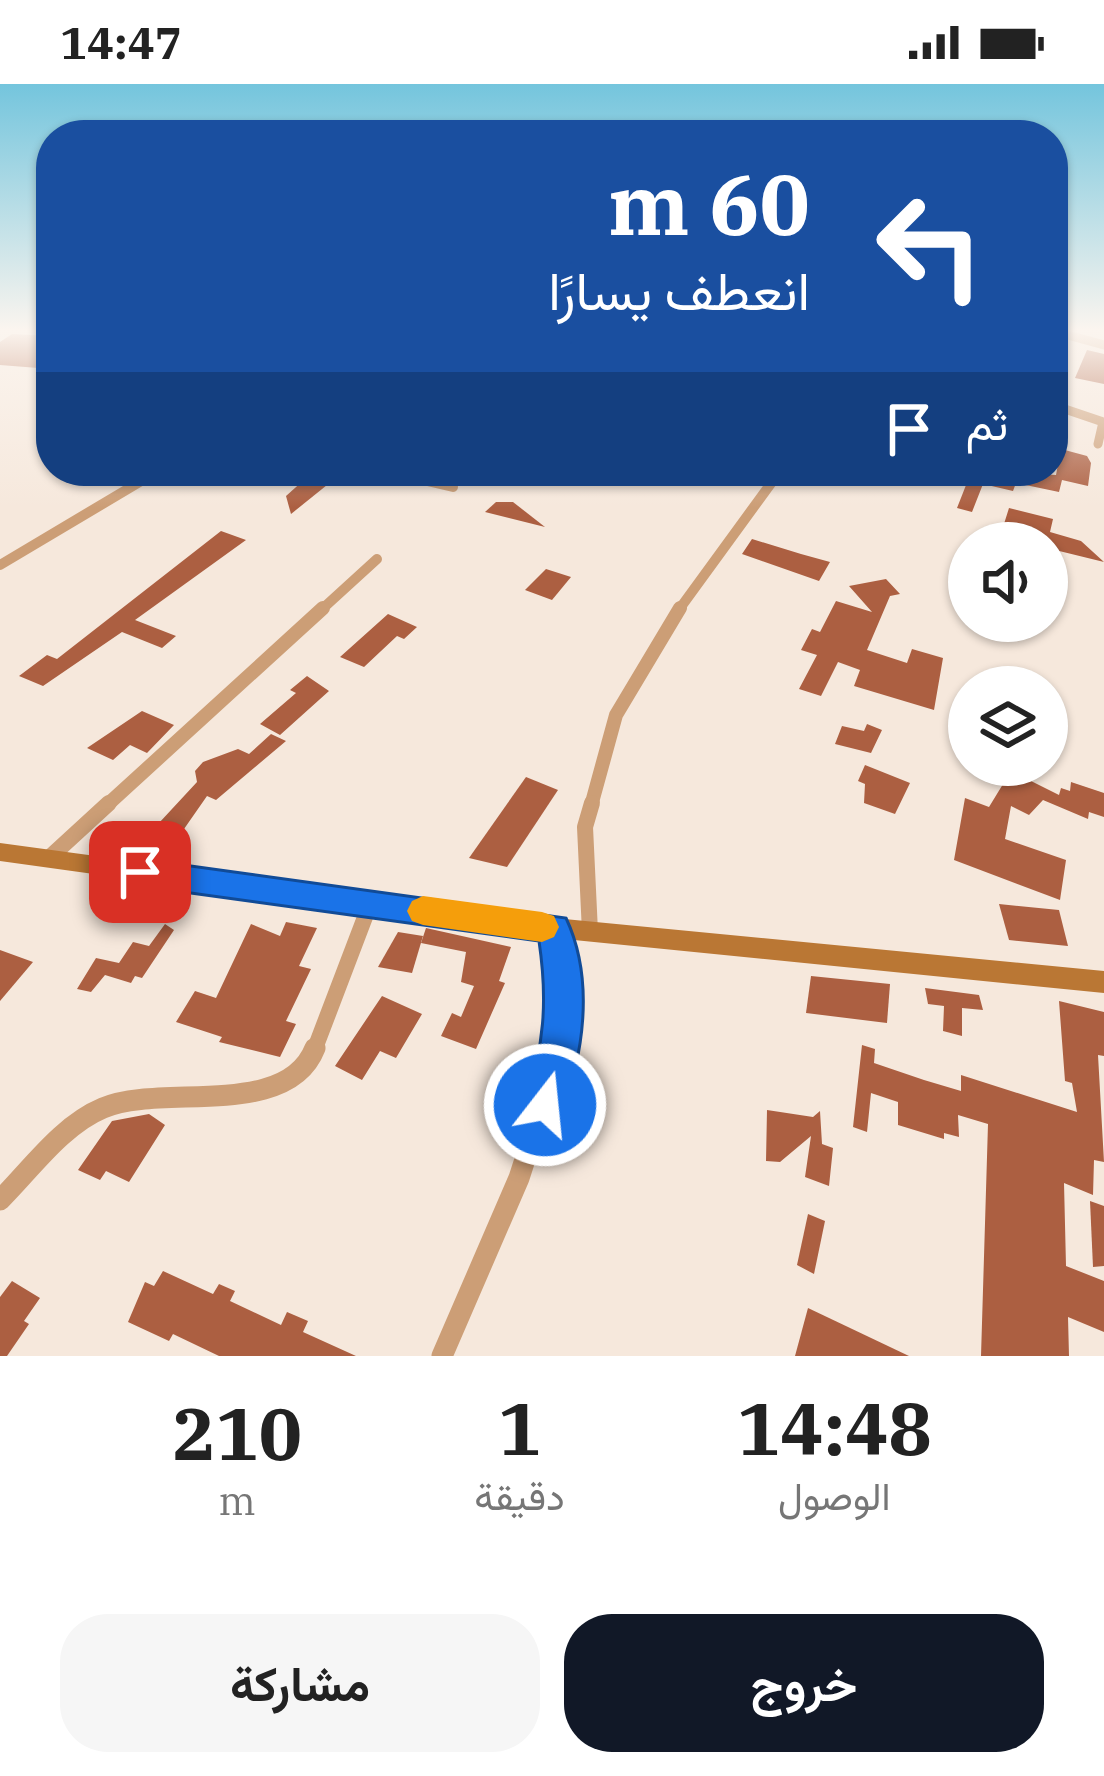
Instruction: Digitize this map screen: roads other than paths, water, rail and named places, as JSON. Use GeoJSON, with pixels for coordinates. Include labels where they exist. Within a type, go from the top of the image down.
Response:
{"type":"FeatureCollection","features":[{"type":"Feature","properties":{"kind":"street"},"geometry":{"type":"LineString","coordinates":[[1068,410],[1103,422],[1098,444]]}},
{"type":"Feature","properties":{"kind":"street"},"geometry":{"type":"LineString","coordinates":[[0,565],[133,486]]}},
{"type":"Feature","properties":{"kind":"street"},"geometry":{"type":"LineString","coordinates":[[449,486],[453,487]]}},
{"type":"Feature","properties":{"kind":"street"},"geometry":{"type":"LineString","coordinates":[[590,932],[585,826],[616,715],[674,617],[769,486]]}},
{"type":"Feature","properties":{"kind":"street"},"geometry":{"type":"LineString","coordinates":[[48,859],[377,559]]}},
{"type":"Feature","properties":{"kind":"street"},"geometry":{"type":"LineString","coordinates":[[0,852],[554,928],[1104,982]]}},
{"type":"Feature","properties":{"kind":"street"},"geometry":{"type":"LineString","coordinates":[[0,1200],[80,1119],[109,1105],[277,1088],[295,1078],[310,1061],[370,904]]}},
{"type":"Feature","properties":{"kind":"street"},"geometry":{"type":"LineString","coordinates":[[442,1356],[545,1105],[562,1051],[566,1002],[554,928]]}}]}
